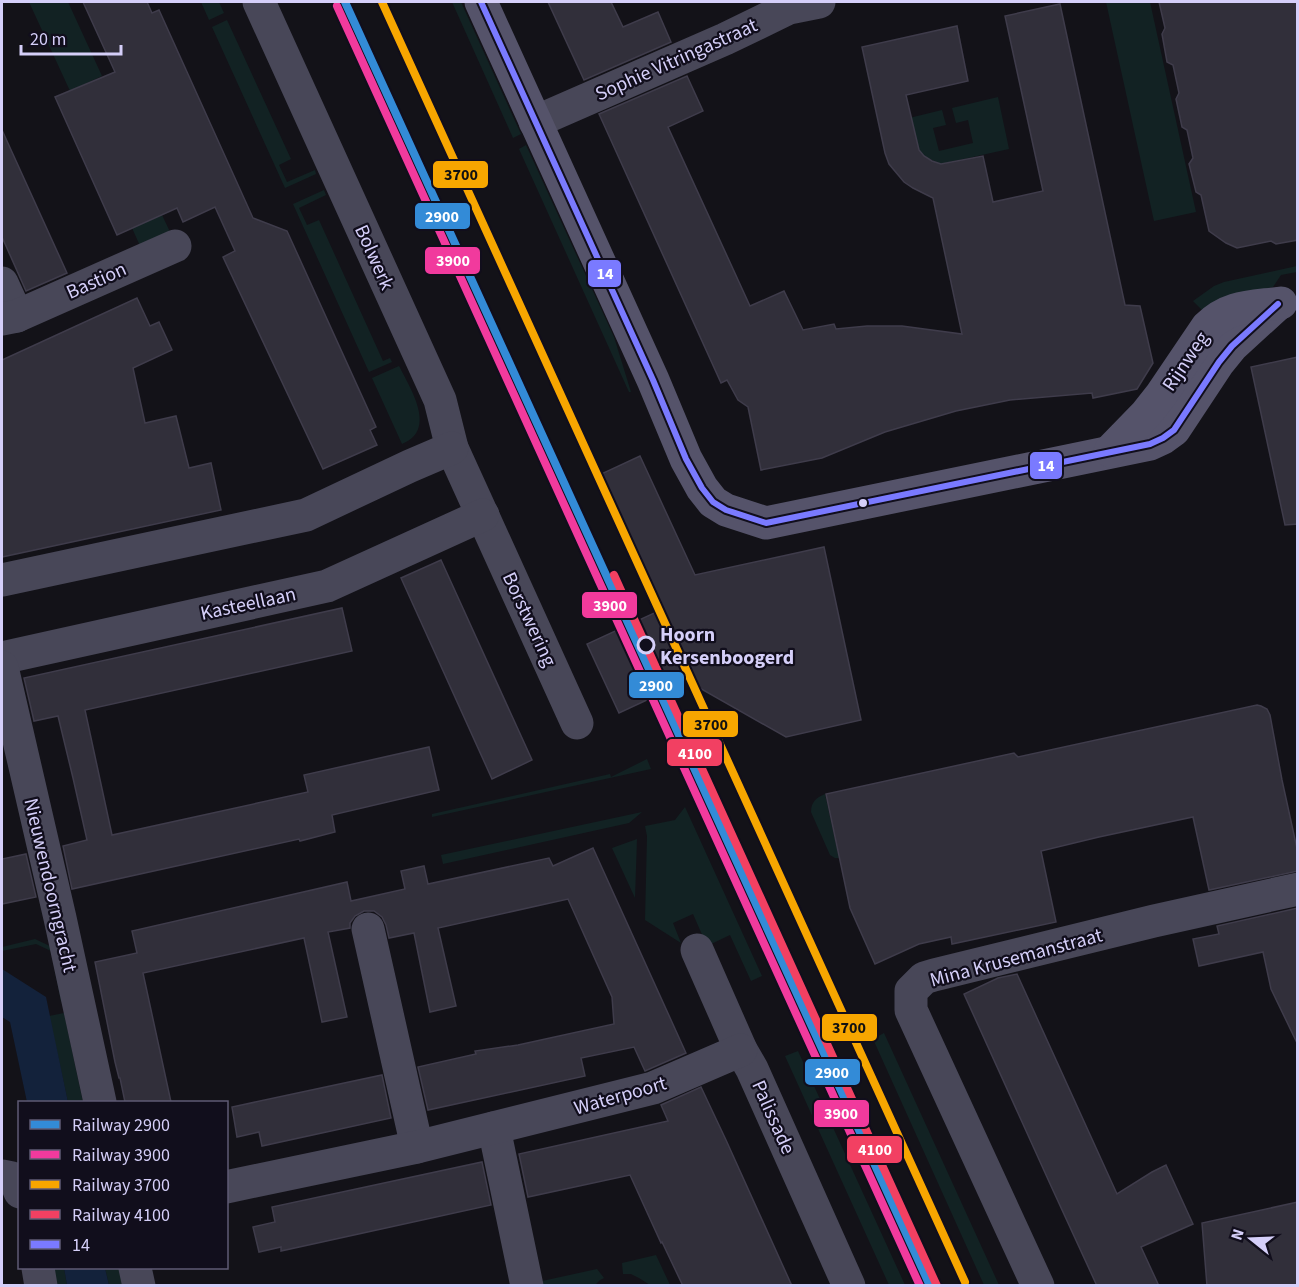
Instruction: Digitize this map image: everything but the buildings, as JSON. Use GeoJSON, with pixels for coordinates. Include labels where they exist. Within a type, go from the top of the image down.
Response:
{"type":"FeatureCollection","features":[{"type":"Feature","properties":{"kind":"street","name":"Bolwerk"},"geometry":{"type":"LineString","coordinates":[[260,2],[441,400],[452,448],[483,515]]}},
{"type":"Feature","properties":{"kind":"street","name":"Rijnweg"},"geometry":{"type":"LineString","coordinates":[[481,2],[653,380],[686,459],[702,488],[713,502],[726,510],[766,524],[1110,451],[1146,414],[1207,327],[1216,318],[1226,312],[1249,306],[1288,302]]}},
{"type":"Feature","properties":{"kind":"street","name":"Sophie Vitringastraat"},"geometry":{"type":"LineString","coordinates":[[535,122],[725,39],[789,8],[819,2]]}},
{"type":"Feature","properties":{"kind":"street","name":"Bastion"},"geometry":{"type":"LineString","coordinates":[[2,283],[9,317],[175,246]]}},
{"type":"Feature","properties":{"kind":"street"},"geometry":{"type":"LineString","coordinates":[[2,580],[306,515],[452,448]]}},
{"type":"Feature","properties":{"kind":"street","name":"Kasteellaan"},"geometry":{"type":"LineString","coordinates":[[2,658],[327,586],[483,515]]}},
{"type":"Feature","properties":{"kind":"street","name":"Borstwering"},"geometry":{"type":"LineString","coordinates":[[483,515],[577,723]]}},
{"type":"Feature","properties":{"kind":"street","name":"Nieuwendoorngracht"},"geometry":{"type":"LineString","coordinates":[[2,667],[100,1101]]}},
{"type":"Feature","properties":{"kind":"street","name":"Mina Krusemanstraat"},"geometry":{"type":"LineString","coordinates":[[1038,1286],[910,1010],[911,991],[924,978],[934,975],[1154,921],[1298,889]]}},
{"type":"Feature","properties":{"kind":"street"},"geometry":{"type":"LineString","coordinates":[[368,928],[417,1147]]}},
{"type":"Feature","properties":{"kind":"street","name":"Palissade"},"geometry":{"type":"LineString","coordinates":[[697,950],[849,1286]]}},
{"type":"Feature","properties":{"kind":"street","name":"Waterpoort"},"geometry":{"type":"LineString","coordinates":[[228,1187],[417,1147],[653,1089],[741,1050]]}},
{"type":"Feature","properties":{"kind":"street"},"geometry":{"type":"LineString","coordinates":[[494,1128],[527,1286]]}},
{"type":"Feature","properties":{"kind":"street"},"geometry":{"type":"LineString","coordinates":[[2,1176],[12,1178],[18,1187]]}},
{"type":"Feature","properties":{"kind":"street"},"geometry":{"type":"LineString","coordinates":[[38,1269],[41,1286]]}},
{"type":"Feature","properties":{"kind":"street"},"geometry":{"type":"LineString","coordinates":[[135,1269],[139,1286]]}},
{"type":"Feature","properties":{"kind":"shaded area"},"geometry":{"type":"Polygon","coordinates":[[[29,2],[68,2],[102,76],[70,91],[29,2]]]}},
{"type":"Feature","properties":{"kind":"shaded area"},"geometry":{"type":"Polygon","coordinates":[[[201,2],[219,2],[224,13],[209,20],[201,2]]]}},
{"type":"Feature","properties":{"kind":"shaded area"},"geometry":{"type":"Polygon","coordinates":[[[452,2],[461,2],[521,134],[513,138],[452,2]]]}},
{"type":"Feature","properties":{"kind":"shaded area"},"geometry":{"type":"Polygon","coordinates":[[[1106,2],[1150,2],[1196,212],[1154,221],[1106,2]]]}},
{"type":"Feature","properties":{"kind":"shaded area"},"geometry":{"type":"Polygon","coordinates":[[[227,20],[291,159],[279,165],[287,182],[315,170],[316,174],[285,188],[212,27],[227,20]]]}},
{"type":"Feature","properties":{"kind":"shaded area"},"geometry":{"type":"Polygon","coordinates":[[[998,97],[1009,149],[941,164],[925,157],[917,148],[901,120],[942,110],[946,125],[933,128],[939,151],[973,143],[968,120],[956,123],[952,108],[998,97]]]}},
{"type":"Feature","properties":{"kind":"shaded area"},"geometry":{"type":"Polygon","coordinates":[[[526,145],[614,337],[631,392],[629,392],[519,149],[526,145]]]}},
{"type":"Feature","properties":{"kind":"shaded area"},"geometry":{"type":"Polygon","coordinates":[[[324,190],[326,195],[299,208],[307,225],[319,220],[383,361],[390,358],[392,362],[369,372],[293,204],[324,190]]]}},
{"type":"Feature","properties":{"kind":"shaded area"},"geometry":{"type":"Polygon","coordinates":[[[162,215],[171,234],[141,248],[132,228],[162,215]]]}},
{"type":"Feature","properties":{"kind":"shaded area"},"geometry":{"type":"Polygon","coordinates":[[[1297,266],[1297,272],[1281,275],[1273,287],[1245,293],[1205,313],[1193,301],[1214,286],[1224,282],[1297,266]]]}},
{"type":"Feature","properties":{"kind":"shaded area"},"geometry":{"type":"Polygon","coordinates":[[[399,366],[414,397],[420,419],[413,438],[402,444],[372,378],[399,366]]]}},
{"type":"Feature","properties":{"kind":"shaded area"},"geometry":{"type":"Polygon","coordinates":[[[647,759],[651,769],[432,817],[432,814],[610,774],[611,777],[647,759]]]}},
{"type":"Feature","properties":{"kind":"shaded area"},"geometry":{"type":"Polygon","coordinates":[[[825,794],[839,858],[830,855],[811,812],[815,801],[825,794]]]}},
{"type":"Feature","properties":{"kind":"shaded area"},"geometry":{"type":"Polygon","coordinates":[[[685,807],[762,976],[751,981],[730,935],[707,946],[693,914],[673,923],[681,943],[645,920],[647,836],[645,826],[675,820],[685,807]]]}},
{"type":"Feature","properties":{"kind":"shaded area"},"geometry":{"type":"Polygon","coordinates":[[[642,812],[629,823],[443,864],[441,855],[642,812]]]}},
{"type":"Feature","properties":{"kind":"shaded area"},"geometry":{"type":"Polygon","coordinates":[[[637,839],[635,898],[612,848],[637,839]]]}},
{"type":"Feature","properties":{"kind":"shaded area"},"geometry":{"type":"Polygon","coordinates":[[[35,939],[54,948],[65,1001],[61,1002],[51,951],[36,944],[2,951],[2,947],[35,939]]]}},
{"type":"Feature","properties":{"kind":"shaded area"},"geometry":{"type":"Polygon","coordinates":[[[64,1013],[83,1101],[68,1101],[49,1016],[64,1013]]]}},
{"type":"Feature","properties":{"kind":"shaded area"},"geometry":{"type":"Polygon","coordinates":[[[884,1033],[999,1285],[984,1285],[873,1039],[884,1033]]]}},
{"type":"Feature","properties":{"kind":"shaded area"},"geometry":{"type":"Polygon","coordinates":[[[798,1051],[905,1285],[889,1285],[785,1056],[798,1051]]]}},
{"type":"Feature","properties":{"kind":"shaded area"},"geometry":{"type":"Polygon","coordinates":[[[656,1255],[670,1285],[650,1285],[631,1274],[623,1274],[622,1263],[656,1255]]]}},
{"type":"Feature","properties":{"kind":"shaded area"},"geometry":{"type":"Polygon","coordinates":[[[49,1269],[64,1269],[67,1285],[53,1285],[49,1269]]]}},
{"type":"Feature","properties":{"kind":"shaded area"},"geometry":{"type":"Polygon","coordinates":[[[105,1269],[120,1269],[123,1285],[109,1285],[105,1269]]]}},
{"type":"Feature","properties":{"kind":"shaded area"},"geometry":{"type":"Polygon","coordinates":[[[597,1269],[604,1278],[595,1285],[543,1285],[542,1281],[597,1269]]]}},
{"type":"Feature","properties":{"kind":"water"},"geometry":{"type":"Polygon","coordinates":[[[2,969],[46,997],[68,1101],[27,1101],[10,1022],[2,1017],[2,969]]]}},
{"type":"Feature","properties":{"kind":"water"},"geometry":{"type":"Polygon","coordinates":[[[64,1269],[105,1269],[109,1285],[67,1285],[64,1269]]]}},
{"type":"Feature","properties":{"kind":"rail line","name":"2900"},"geometry":{"type":"LineString","coordinates":[[345,2],[930,1286]]}},
{"type":"Feature","properties":{"kind":"rail line","name":"3700"},"geometry":{"type":"LineString","coordinates":[[382,2],[965,1282]]}},
{"type":"Feature","properties":{"kind":"rail line","name":"3900"},"geometry":{"type":"LineString","coordinates":[[337,6],[920,1286]]}},
{"type":"Feature","properties":{"kind":"rail line","name":"4100"},"geometry":{"type":"LineString","coordinates":[[614,575],[937,1286]]}},
{"type":"Feature","properties":{"kind":"transit line","name":"14"},"geometry":{"type":"LineString","coordinates":[[481,2],[653,380],[686,459],[702,488],[713,502],[726,510],[766,523],[1150,444],[1174,430],[1232,346],[1278,304]]}},
{"type":"Feature","properties":{"kind":"place","name":"Hoorn Kersenboogerd"},"geometry":{"type":"Point","coordinates":[646,645]}}]}
